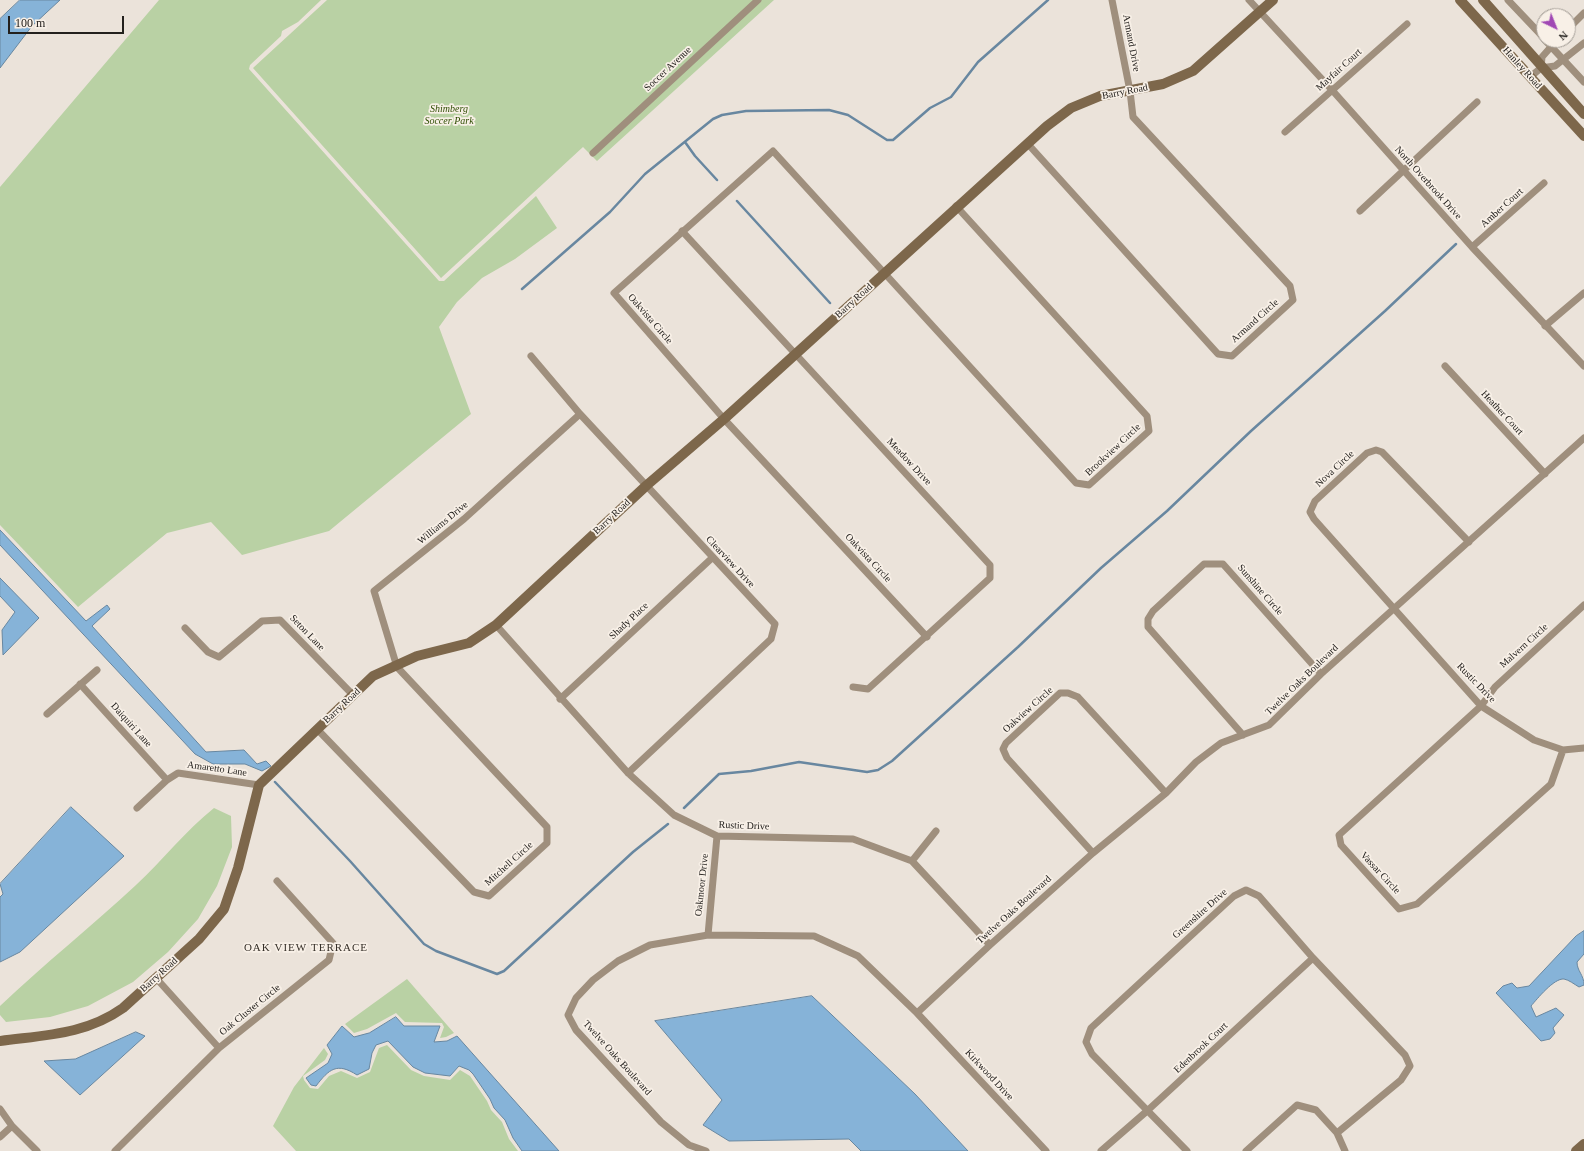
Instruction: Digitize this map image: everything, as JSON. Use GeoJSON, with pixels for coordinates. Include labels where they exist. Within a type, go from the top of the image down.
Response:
{"type":"FeatureCollection","features":[{"type":"Feature","properties":{"kind":"street","name":"Soccer Avenue"},"geometry":{"type":"LineString","coordinates":[[593,153],[758,0]]}},
{"type":"Feature","properties":{"kind":"street","name":"Armand Drive"},"geometry":{"type":"LineString","coordinates":[[1112,0],[1130,91]]}},
{"type":"Feature","properties":{"kind":"street","name":"North Overbrook Drive"},"geometry":{"type":"LineString","coordinates":[[1248,0],[1332,90],[1472,247],[1584,366]]}},
{"type":"Feature","properties":{"kind":"street","name":"Barry Road"},"geometry":{"type":"LineString","coordinates":[[0,1040],[69,1032],[92,1025],[111,1016],[123,1008],[199,939],[224,909],[238,868],[259,785],[373,676],[417,656],[469,643],[496,625],[647,485],[724,419],[884,274],[956,206],[1047,126],[1071,108],[1100,96],[1163,84],[1193,71],[1272,0]]}},
{"type":"Feature","properties":{"kind":"street","name":"Hanley Road"},"geometry":{"type":"LineString","coordinates":[[1460,0],[1584,136]]}},
{"type":"Feature","properties":{"kind":"street","name":"Hanley Road"},"geometry":{"type":"LineString","coordinates":[[1483,0],[1541,68],[1584,114]]}},
{"type":"Feature","properties":{"kind":"street"},"geometry":{"type":"LineString","coordinates":[[1508,0],[1536,30]]}},
{"type":"Feature","properties":{"kind":"street"},"geometry":{"type":"LineString","coordinates":[[1576,22],[1584,14]]}},
{"type":"Feature","properties":{"kind":"street","name":"Mayfair Court"},"geometry":{"type":"LineString","coordinates":[[1284,132],[1407,24]]}},
{"type":"Feature","properties":{"kind":"street"},"geometry":{"type":"LineString","coordinates":[[1530,78],[1541,68],[1555,66],[1584,43]]}},
{"type":"Feature","properties":{"kind":"street"},"geometry":{"type":"LineString","coordinates":[[1541,68],[1542,57],[1549,48]]}},
{"type":"Feature","properties":{"kind":"street"},"geometry":{"type":"LineString","coordinates":[[1553,48],[1584,82]]}},
{"type":"Feature","properties":{"kind":"street","name":"Armand Circle"},"geometry":{"type":"LineString","coordinates":[[1027,144],[1218,354],[1232,356],[1293,300],[1290,286],[1133,117],[1130,91]]}},
{"type":"Feature","properties":{"kind":"street"},"geometry":{"type":"LineString","coordinates":[[1360,211],[1477,102]]}},
{"type":"Feature","properties":{"kind":"street","name":"Oakvista Circle"},"geometry":{"type":"LineString","coordinates":[[884,274],[773,151],[614,293],[724,419],[927,636]]}},
{"type":"Feature","properties":{"kind":"street","name":"Amber Court"},"geometry":{"type":"LineString","coordinates":[[1472,247],[1544,184]]}},
{"type":"Feature","properties":{"kind":"street","name":"Brookview Circle"},"geometry":{"type":"LineString","coordinates":[[884,274],[1076,483],[1089,485],[1149,431],[1147,416],[956,206]]}},
{"type":"Feature","properties":{"kind":"street","name":"Meadow Drive"},"geometry":{"type":"LineString","coordinates":[[682,231],[990,565],[990,578],[868,689],[853,688]]}},
{"type":"Feature","properties":{"kind":"street"},"geometry":{"type":"LineString","coordinates":[[1545,326],[1584,293]]}},
{"type":"Feature","properties":{"kind":"street","name":"Clearview Drive"},"geometry":{"type":"LineString","coordinates":[[530,356],[580,414],[647,485],[712,558],[775,624],[771,639],[628,773]]}},
{"type":"Feature","properties":{"kind":"street","name":"Heather Court"},"geometry":{"type":"LineString","coordinates":[[1445,366],[1545,474]]}},
{"type":"Feature","properties":{"kind":"street","name":"Williams Drive"},"geometry":{"type":"LineString","coordinates":[[397,666],[374,591],[464,520],[580,414]]}},
{"type":"Feature","properties":{"kind":"street","name":"Twelve Oaks Boulevard"},"geometry":{"type":"LineString","coordinates":[[706,1151],[688,1145],[661,1122],[576,1030],[568,1015],[576,998],[593,980],[618,961],[650,945],[708,935],[814,936],[858,956],[918,1013],[990,945],[1092,853],[1166,793],[1202,757],[1221,743],[1269,725],[1321,674],[1470,542],[1584,438]]}},
{"type":"Feature","properties":{"kind":"street","name":"Nova Circle"},"geometry":{"type":"LineString","coordinates":[[1394,608],[1314,519],[1310,512],[1315,501],[1367,452],[1376,450],[1382,452],[1470,542]]}},
{"type":"Feature","properties":{"kind":"street","name":"Shady Place"},"geometry":{"type":"LineString","coordinates":[[560,698],[712,558]]}},
{"type":"Feature","properties":{"kind":"street","name":"Sunshine Circle"},"geometry":{"type":"LineString","coordinates":[[1243,736],[1148,627],[1148,619],[1153,611],[1204,564],[1223,564],[1321,674]]}},
{"type":"Feature","properties":{"kind":"street","name":"Malvern Circle"},"geometry":{"type":"LineString","coordinates":[[1481,706],[1495,687],[1584,605]]}},
{"type":"Feature","properties":{"kind":"street","name":"Rustic Drive"},"geometry":{"type":"LineString","coordinates":[[1394,608],[1481,706],[1534,740],[1563,750],[1584,748]]}},
{"type":"Feature","properties":{"kind":"street","name":"Seton Lane"},"geometry":{"type":"LineString","coordinates":[[185,628],[208,652],[220,657],[262,621],[280,620],[353,695]]}},
{"type":"Feature","properties":{"kind":"street","name":"Rustic Drive"},"geometry":{"type":"LineString","coordinates":[[496,625],[628,773],[674,815],[717,836],[853,839],[912,861],[990,945]]}},
{"type":"Feature","properties":{"kind":"street","name":"Mitchell Circle"},"geometry":{"type":"LineString","coordinates":[[317,729],[474,892],[489,896],[547,843],[547,827],[397,666]]}},
{"type":"Feature","properties":{"kind":"street"},"geometry":{"type":"LineString","coordinates":[[47,714],[97,670]]}},
{"type":"Feature","properties":{"kind":"street","name":"Daiquiri Lane"},"geometry":{"type":"LineString","coordinates":[[80,684],[167,780]]}},
{"type":"Feature","properties":{"kind":"street","name":"Oakview Circle"},"geometry":{"type":"LineString","coordinates":[[1092,853],[1007,758],[1003,749],[1006,743],[1060,693],[1068,693],[1078,697],[1166,793]]}},
{"type":"Feature","properties":{"kind":"street","name":"Vassar Circle"},"geometry":{"type":"LineString","coordinates":[[1481,706],[1340,835],[1341,845],[1400,909],[1417,904],[1551,784],[1563,750]]}},
{"type":"Feature","properties":{"kind":"street","name":"Amaretto Lane"},"geometry":{"type":"LineString","coordinates":[[137,808],[167,780],[178,773],[259,785]]}},
{"type":"Feature","properties":{"kind":"street"},"geometry":{"type":"LineString","coordinates":[[912,861],[936,831]]}},
{"type":"Feature","properties":{"kind":"street","name":"Oakmoor Drive"},"geometry":{"type":"LineString","coordinates":[[708,935],[717,836]]}},
{"type":"Feature","properties":{"kind":"street","name":"Oak Cluster Circle"},"geometry":{"type":"LineString","coordinates":[[115,1151],[219,1048],[329,960],[333,942],[277,881]]}},
{"type":"Feature","properties":{"kind":"street","name":"Greenshire Drive"},"geometry":{"type":"LineString","coordinates":[[1187,1151],[1092,1054],[1086,1042],[1092,1028],[1234,896],[1246,890],[1259,896],[1313,958],[1406,1055],[1410,1066],[1401,1080],[1337,1133]]}},
{"type":"Feature","properties":{"kind":"street","name":"Edenbrook Court"},"geometry":{"type":"LineString","coordinates":[[1101,1151],[1147,1111],[1313,958]]}},
{"type":"Feature","properties":{"kind":"street"},"geometry":{"type":"LineString","coordinates":[[156,978],[219,1048]]}},
{"type":"Feature","properties":{"kind":"street","name":"Kirkwood Drive"},"geometry":{"type":"LineString","coordinates":[[918,1013],[1046,1151]]}},
{"type":"Feature","properties":{"kind":"street"},"geometry":{"type":"LineString","coordinates":[[1246,1151],[1297,1105],[1316,1110],[1337,1133],[1345,1151]]}},
{"type":"Feature","properties":{"kind":"street"},"geometry":{"type":"LineString","coordinates":[[0,1109],[12,1126],[37,1151]]}},
{"type":"Feature","properties":{"kind":"street"},"geometry":{"type":"LineString","coordinates":[[0,1137],[12,1126]]}},
{"type":"Feature","properties":{"kind":"street"},"geometry":{"type":"LineString","coordinates":[[1576,1151],[1584,1144]]}},
{"type":"Feature","properties":{"kind":"green space"},"geometry":{"type":"Polygon","coordinates":[[[159,0],[321,0],[298,22],[282,31],[281,36],[250,65],[249,69],[439,281],[444,281],[536,196],[557,228],[515,259],[482,278],[457,302],[439,327],[471,414],[329,531],[242,555],[211,522],[167,533],[78,607],[0,525],[0,187],[159,0]]]}},
{"type":"Feature","properties":{"kind":"green space","name":"Shimberg Soccer Park"},"geometry":{"type":"Polygon","coordinates":[[[327,0],[774,0],[597,161],[583,147],[441,278],[253,68],[327,0]]]}},
{"type":"Feature","properties":{"kind":"green space"},"geometry":{"type":"Polygon","coordinates":[[[214,808],[231,816],[232,847],[217,886],[198,919],[168,952],[133,982],[88,1006],[50,1017],[6,1022],[0,1015],[0,1006],[136,885],[193,826],[214,808]]]}},
{"type":"Feature","properties":{"kind":"green space"},"geometry":{"type":"Polygon","coordinates":[[[407,979],[454,1033],[440,1038],[444,1027],[442,1023],[405,1022],[396,1013],[367,1029],[354,1033],[345,1024],[407,979]]]}},
{"type":"Feature","properties":{"kind":"green space"},"geometry":{"type":"Polygon","coordinates":[[[387,1045],[411,1070],[424,1076],[450,1080],[460,1070],[470,1076],[487,1101],[491,1110],[502,1122],[509,1139],[518,1151],[296,1151],[273,1126],[294,1087],[324,1048],[328,1054],[325,1060],[303,1076],[310,1088],[318,1089],[329,1076],[341,1071],[357,1078],[370,1072],[379,1048],[387,1045]]]}},
{"type":"Feature","properties":{"kind":"water"},"geometry":{"type":"Polygon","coordinates":[[[20,0],[60,0],[32,26],[0,68],[0,19],[20,0]]]}},
{"type":"Feature","properties":{"kind":"water"},"geometry":{"type":"Polygon","coordinates":[[[0,530],[86,621],[107,605],[110,609],[92,626],[206,752],[244,750],[257,764],[266,761],[271,766],[262,771],[245,764],[213,764],[195,754],[0,545],[0,530]]]}},
{"type":"Feature","properties":{"kind":"water"},"geometry":{"type":"Polygon","coordinates":[[[0,578],[39,618],[3,655],[2,630],[15,612],[0,596],[0,578]]]}},
{"type":"Feature","properties":{"kind":"water"},"geometry":{"type":"Polygon","coordinates":[[[71,807],[124,856],[20,952],[0,962],[0,897],[3,894],[0,884],[71,807]]]}},
{"type":"Feature","properties":{"kind":"water"},"geometry":{"type":"Polygon","coordinates":[[[1584,931],[1584,954],[1577,962],[1584,985],[1579,987],[1570,981],[1564,979],[1560,980],[1551,985],[1531,1006],[1536,1017],[1556,1008],[1564,1015],[1553,1028],[1555,1033],[1550,1039],[1541,1041],[1496,993],[1503,986],[1512,983],[1517,988],[1529,986],[1576,936],[1584,931]]]}},
{"type":"Feature","properties":{"kind":"water"},"geometry":{"type":"Polygon","coordinates":[[[812,996],[915,1094],[968,1151],[861,1151],[849,1139],[729,1141],[703,1125],[722,1100],[655,1021],[812,996]]]}},
{"type":"Feature","properties":{"kind":"water"},"geometry":{"type":"Polygon","coordinates":[[[396,1017],[404,1026],[440,1026],[434,1042],[447,1041],[457,1036],[559,1151],[522,1151],[513,1138],[505,1120],[494,1108],[490,1099],[469,1070],[459,1066],[450,1076],[425,1073],[413,1067],[388,1041],[376,1045],[372,1053],[369,1069],[357,1075],[344,1069],[334,1069],[325,1075],[316,1086],[311,1085],[306,1078],[328,1063],[332,1054],[327,1045],[342,1026],[354,1037],[369,1033],[396,1017]]]}},
{"type":"Feature","properties":{"kind":"water"},"geometry":{"type":"Polygon","coordinates":[[[136,1032],[145,1036],[80,1095],[44,1061],[75,1059],[136,1032]]]}},
{"type":"Feature","properties":{"kind":"waterway"},"geometry":{"type":"LineString","coordinates":[[522,289],[610,212],[645,174],[713,119],[722,115],[746,111],[829,110],[848,115],[887,140],[893,140],[930,108],[951,97],[978,62],[1048,0]]}},
{"type":"Feature","properties":{"kind":"waterway"},"geometry":{"type":"LineString","coordinates":[[685,142],[695,156],[717,180]]}},
{"type":"Feature","properties":{"kind":"waterway"},"geometry":{"type":"LineString","coordinates":[[737,201],[830,303]]}},
{"type":"Feature","properties":{"kind":"waterway"},"geometry":{"type":"LineString","coordinates":[[684,808],[719,774],[751,771],[799,762],[867,772],[878,770],[892,761],[1018,647],[1101,568],[1167,511],[1251,431],[1385,311],[1456,244]]}},
{"type":"Feature","properties":{"kind":"waterway"},"geometry":{"type":"LineString","coordinates":[[275,782],[350,861],[424,944],[436,951],[497,974],[504,971],[633,852],[668,824]]}},
{"type":"Feature","properties":{"kind":"district","name":"OAK VIEW TERRACE"},"geometry":{"type":"Point","coordinates":[306,948]}}]}
